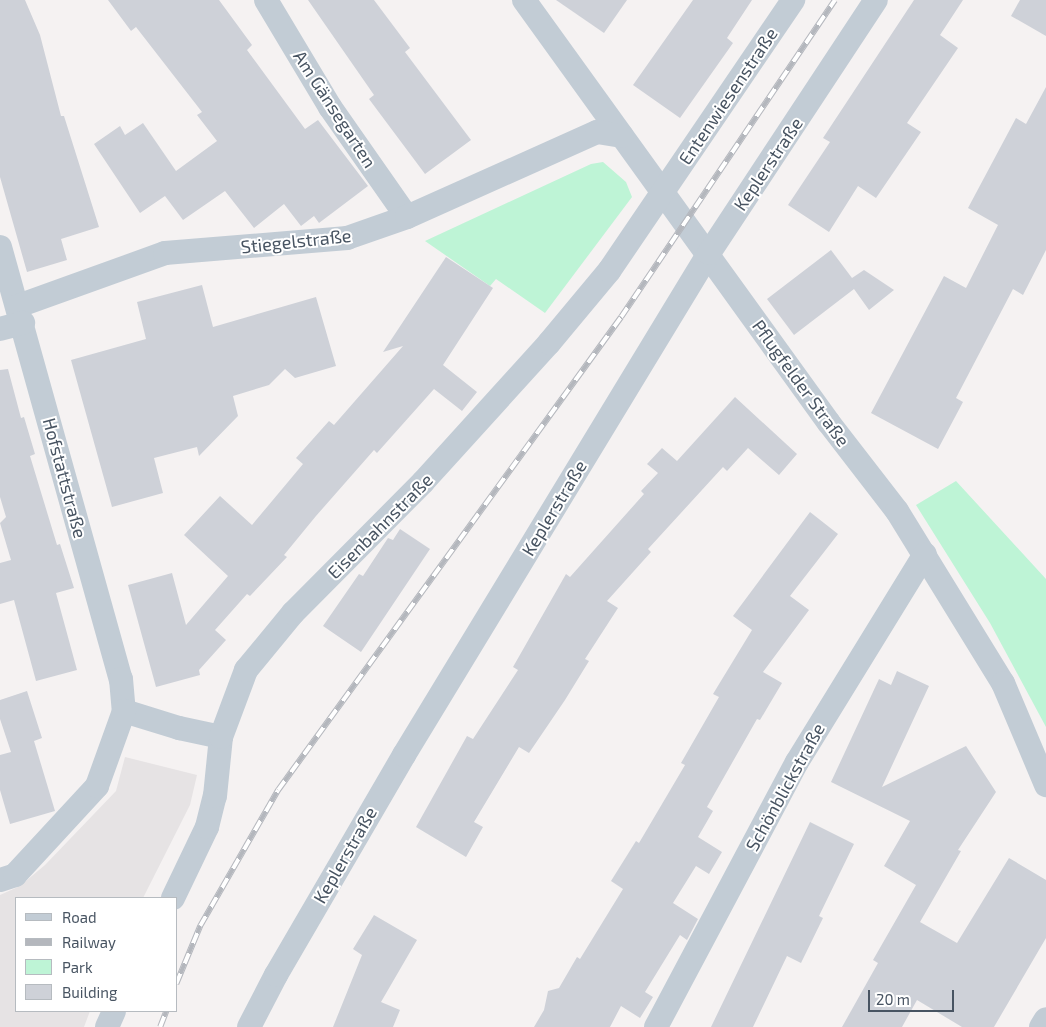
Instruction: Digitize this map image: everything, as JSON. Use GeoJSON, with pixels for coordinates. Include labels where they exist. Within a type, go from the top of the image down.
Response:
{"type":"FeatureCollection","features":[{"type":"Feature","properties":{"kind":"street","name":"Am Gänsegarten"},"geometry":{"type":"LineString","coordinates":[[266,0],[330,107],[407,217]]}},
{"type":"Feature","properties":{"kind":"street","name":"Pflugfelder Straße"},"geometry":{"type":"LineString","coordinates":[[524,0],[709,253],[925,554],[1003,682],[1046,785]]}},
{"type":"Feature","properties":{"kind":"street","name":"Entenwiesenstraße"},"geometry":{"type":"LineString","coordinates":[[664,192],[793,0]]}},
{"type":"Feature","properties":{"kind":"street","name":"Keplerstraße"},"geometry":{"type":"LineString","coordinates":[[249,1027],[276,975],[404,754],[709,253],[876,0]]}},
{"type":"Feature","properties":{"kind":"street","name":"Stiegelstraße"},"geometry":{"type":"LineString","coordinates":[[0,329],[21,315],[165,253],[346,238],[407,217],[597,132],[622,136]]}},
{"type":"Feature","properties":{"kind":"street","name":"Eisenbahnstraße"},"geometry":{"type":"LineString","coordinates":[[173,897],[207,827],[215,796],[221,737],[246,670],[293,613],[423,482],[549,343],[609,271],[664,192]]}},
{"type":"Feature","properties":{"kind":"street","name":"Hofstattstraße"},"geometry":{"type":"LineString","coordinates":[[0,247],[21,315],[121,680],[124,710],[97,786],[15,875],[0,880]]}},
{"type":"Feature","properties":{"kind":"street","name":"Schönblickstraße"},"geometry":{"type":"LineString","coordinates":[[656,1027],[796,762],[925,554]]}},
{"type":"Feature","properties":{"kind":"street"},"geometry":{"type":"LineString","coordinates":[[124,710],[179,728],[221,737]]}},
{"type":"Feature","properties":{"kind":"street"},"geometry":{"type":"LineString","coordinates":[[107,1027],[114,1012]]}},
{"type":"Feature","properties":{"kind":"street"},"geometry":{"type":"LineString","coordinates":[[1041,1027],[1046,1019]]}},
{"type":"Feature","properties":{"kind":"shaded area"},"geometry":{"type":"Polygon","coordinates":[[[125,757],[197,775],[190,805],[144,897],[15,897],[15,1012],[90,1012],[84,1027],[0,1027],[0,895],[20,886],[45,865],[116,791],[125,757]]]}},
{"type":"Feature","properties":{"kind":"green space"},"geometry":{"type":"Polygon","coordinates":[[[603,162],[626,182],[632,197],[545,313],[496,279],[490,286],[425,241],[591,164],[603,162]]]}},
{"type":"Feature","properties":{"kind":"green space"},"geometry":{"type":"Polygon","coordinates":[[[956,481],[1046,579],[1046,727],[990,623],[916,505],[956,481]]]}},
{"type":"Feature","properties":{"kind":"building"},"geometry":{"type":"Polygon","coordinates":[[[0,0],[25,0],[40,35],[61,116],[64,116],[99,227],[61,239],[67,260],[27,272],[0,177],[0,0]]]}},
{"type":"Feature","properties":{"kind":"building"},"geometry":{"type":"Polygon","coordinates":[[[108,0],[219,0],[252,45],[247,50],[305,129],[318,120],[368,186],[319,223],[314,216],[301,226],[284,204],[254,228],[225,191],[183,220],[165,196],[140,213],[94,144],[120,126],[125,135],[143,123],[176,171],[217,141],[197,115],[202,112],[136,27],[131,31],[108,0]]]}},
{"type":"Feature","properties":{"kind":"building"},"geometry":{"type":"Polygon","coordinates":[[[308,0],[374,0],[410,48],[405,52],[471,140],[425,174],[369,99],[374,95],[308,0]]]}},
{"type":"Feature","properties":{"kind":"building"},"geometry":{"type":"Polygon","coordinates":[[[556,0],[627,0],[604,33],[556,0]]]}},
{"type":"Feature","properties":{"kind":"building"},"geometry":{"type":"Polygon","coordinates":[[[693,0],[752,0],[727,38],[733,43],[680,118],[633,85],[693,0]]]}},
{"type":"Feature","properties":{"kind":"building"},"geometry":{"type":"Polygon","coordinates":[[[914,0],[963,0],[940,35],[958,48],[907,123],[921,132],[876,198],[858,186],[829,232],[788,205],[830,142],[823,138],[914,0]]]}},
{"type":"Feature","properties":{"kind":"building"},"geometry":{"type":"Polygon","coordinates":[[[1020,0],[1046,0],[1046,36],[1011,16],[1020,0]]]}},
{"type":"Feature","properties":{"kind":"building"},"geometry":{"type":"Polygon","coordinates":[[[1046,87],[1046,250],[1023,295],[1013,289],[956,398],[963,402],[938,449],[871,413],[944,276],[966,288],[998,225],[968,208],[1016,118],[1026,124],[1046,87]]]}},
{"type":"Feature","properties":{"kind":"building"},"geometry":{"type":"Polygon","coordinates":[[[831,250],[852,278],[864,270],[894,290],[869,310],[854,289],[794,335],[767,299],[831,250]]]}},
{"type":"Feature","properties":{"kind":"building"},"geometry":{"type":"Polygon","coordinates":[[[446,257],[493,288],[443,365],[477,392],[462,411],[434,389],[377,453],[374,450],[316,516],[284,555],[287,557],[250,596],[247,594],[215,630],[226,640],[199,670],[200,675],[156,687],[128,585],[172,573],[186,625],[228,576],[184,535],[220,496],[252,525],[303,464],[296,458],[329,421],[334,425],[403,346],[383,352],[446,257]]]}},
{"type":"Feature","properties":{"kind":"building"},"geometry":{"type":"Polygon","coordinates":[[[202,285],[213,327],[316,297],[336,366],[295,378],[285,369],[269,385],[233,396],[238,416],[199,456],[197,447],[154,458],[163,493],[112,507],[71,360],[146,339],[137,302],[202,285]]]}},
{"type":"Feature","properties":{"kind":"building"},"geometry":{"type":"Polygon","coordinates":[[[8,369],[21,418],[24,417],[35,454],[30,456],[57,545],[60,544],[74,588],[56,593],[77,670],[36,681],[14,600],[0,604],[0,563],[11,560],[0,523],[6,517],[0,497],[0,370],[8,369]]]}},
{"type":"Feature","properties":{"kind":"building"},"geometry":{"type":"Polygon","coordinates":[[[735,397],[797,454],[779,475],[748,448],[727,471],[723,467],[648,549],[651,552],[607,601],[618,608],[585,659],[589,661],[565,700],[529,753],[519,747],[474,822],[483,827],[466,857],[416,827],[467,736],[473,739],[518,670],[513,667],[566,574],[570,577],[644,494],[641,491],[658,473],[647,464],[662,448],[677,461],[735,397]]]}},
{"type":"Feature","properties":{"kind":"building"},"geometry":{"type":"Polygon","coordinates":[[[810,512],[838,534],[790,596],[809,610],[763,672],[782,683],[760,720],[757,719],[707,807],[713,811],[698,837],[722,852],[709,874],[696,866],[673,903],[698,919],[687,940],[680,935],[645,992],[653,997],[640,1018],[621,1006],[610,1027],[534,1027],[544,1010],[548,991],[559,988],[577,957],[580,959],[623,889],[611,881],[636,841],[639,843],[685,765],[681,763],[719,697],[713,694],[752,630],[733,616],[810,512]]]}},
{"type":"Feature","properties":{"kind":"building"},"geometry":{"type":"Polygon","coordinates":[[[400,529],[430,549],[361,652],[323,626],[359,574],[363,576],[388,538],[393,540],[400,529]]]}},
{"type":"Feature","properties":{"kind":"building"},"geometry":{"type":"Polygon","coordinates":[[[897,671],[929,686],[882,787],[966,746],[996,792],[958,850],[961,851],[920,922],[957,943],[1009,858],[1046,880],[1046,938],[994,1027],[962,1027],[917,1000],[902,1027],[842,1027],[878,963],[873,960],[916,885],[884,866],[910,821],[831,782],[879,679],[891,685],[897,671]]]}},
{"type":"Feature","properties":{"kind":"building"},"geometry":{"type":"Polygon","coordinates":[[[27,691],[42,738],[34,741],[55,811],[10,824],[0,790],[0,755],[11,752],[0,719],[0,700],[27,691]]]}},
{"type":"Feature","properties":{"kind":"building"},"geometry":{"type":"Polygon","coordinates":[[[810,822],[854,844],[819,916],[823,918],[801,963],[787,956],[753,1027],[711,1027],[810,822]]]}},
{"type":"Feature","properties":{"kind":"building"},"geometry":{"type":"Polygon","coordinates":[[[374,915],[417,940],[381,1002],[400,1010],[393,1027],[333,1027],[362,955],[353,949],[374,915]]]}},
{"type":"Feature","properties":{"kind":"railway"},"geometry":{"type":"LineString","coordinates":[[178,979],[200,926],[278,790],[621,317],[835,0]]}},
{"type":"Feature","properties":{"kind":"railway"},"geometry":{"type":"LineString","coordinates":[[160,1027],[166,1012]]}}]}
